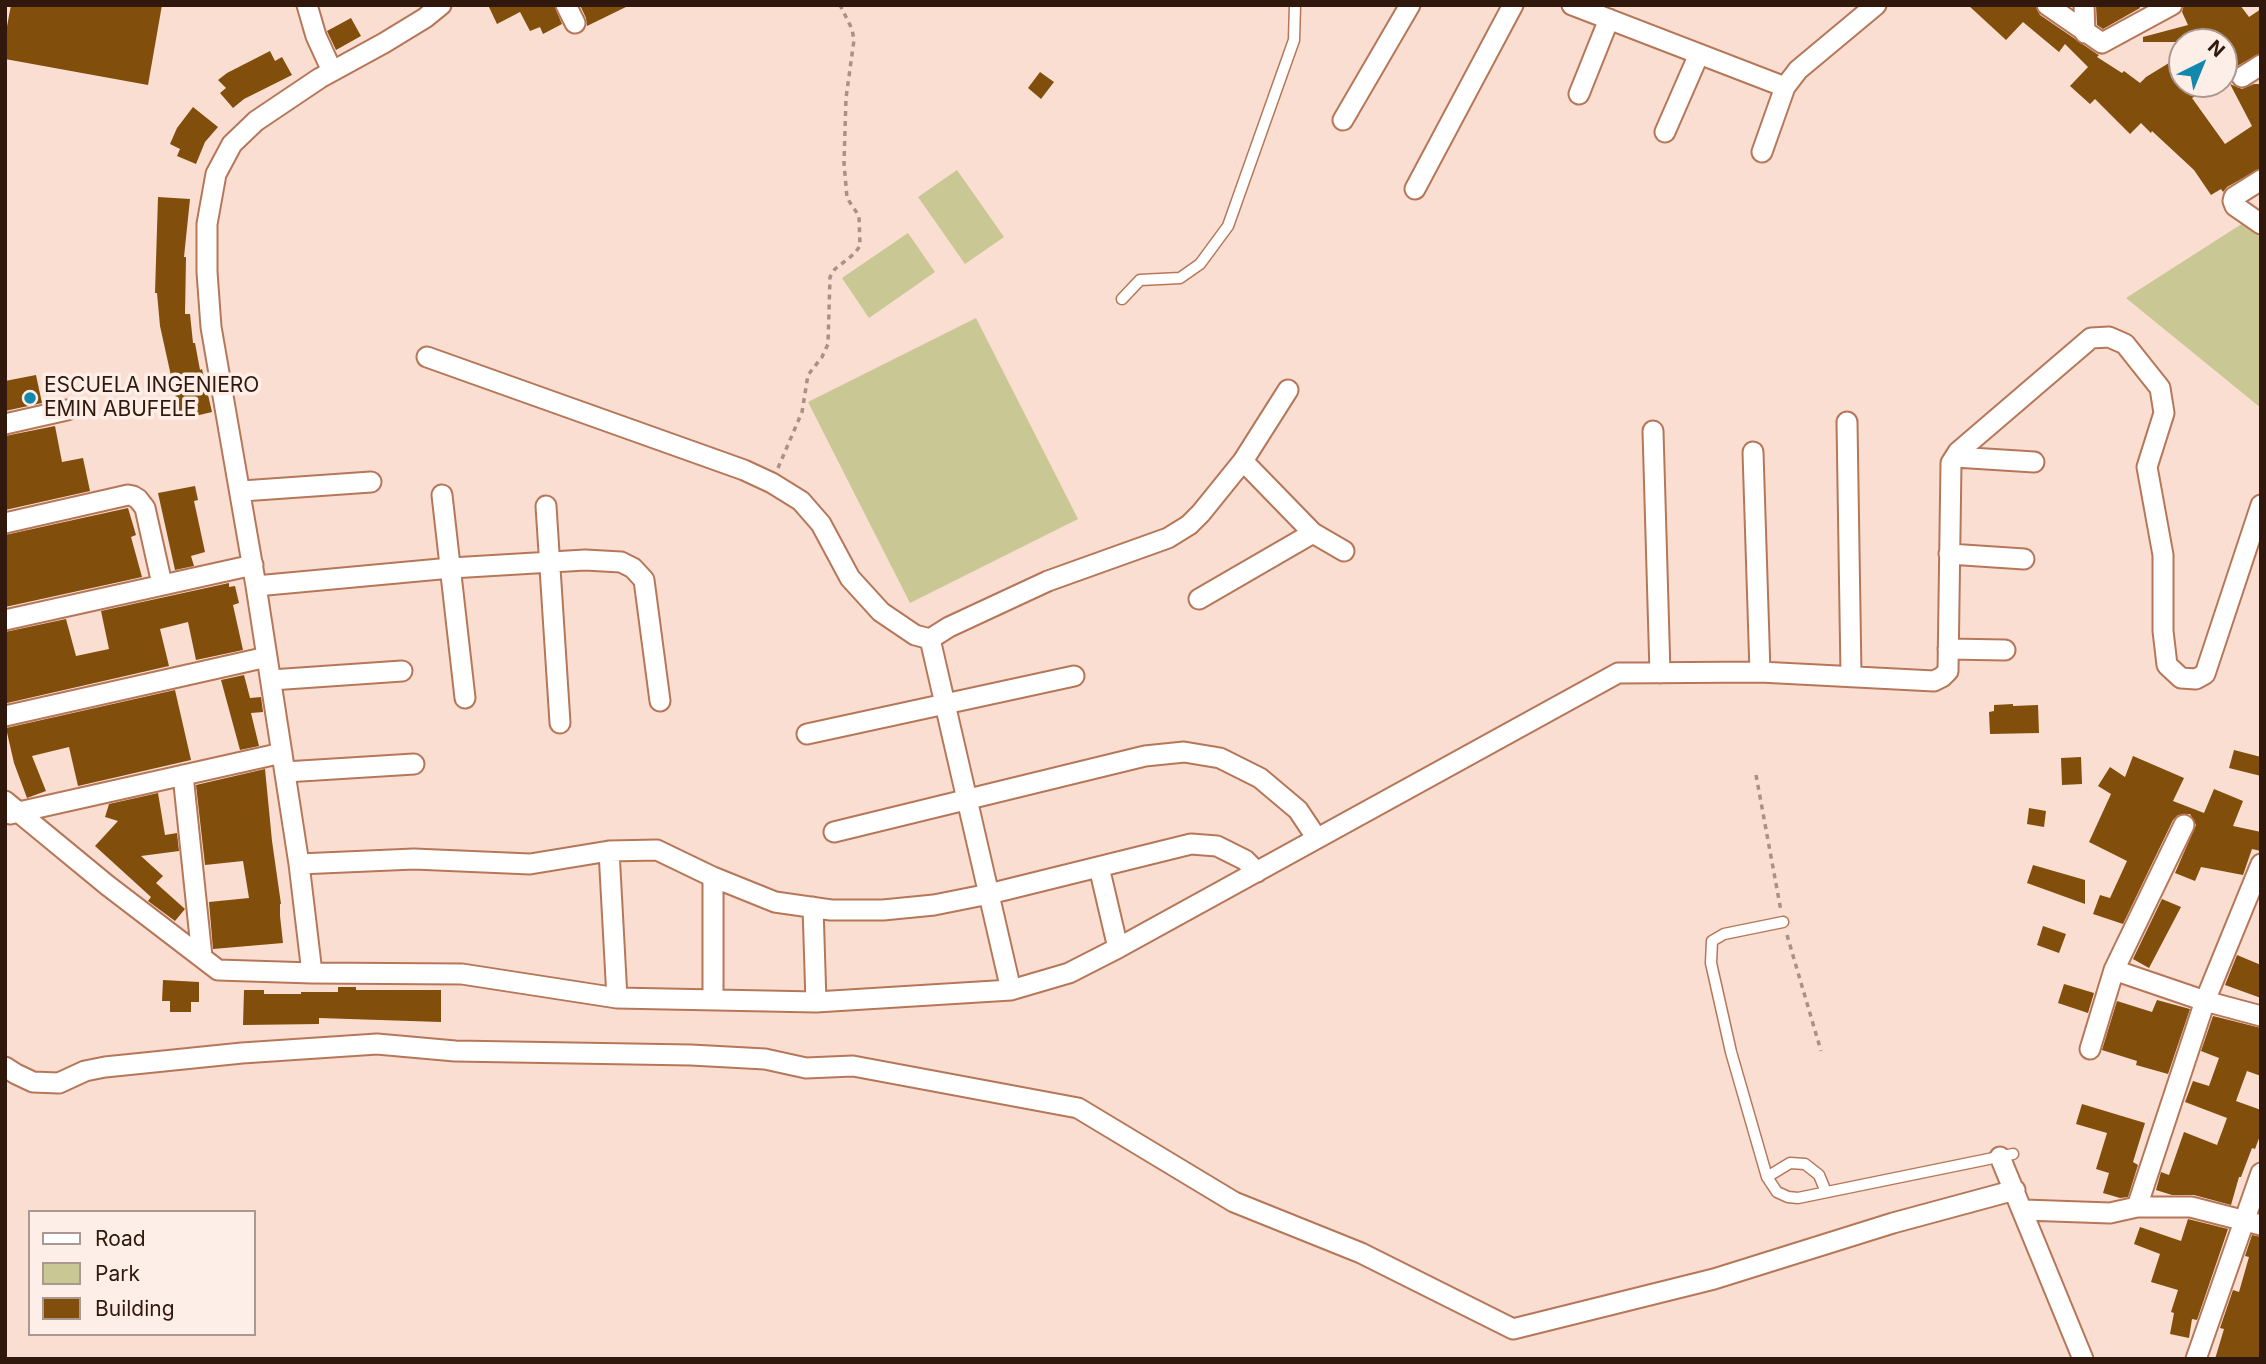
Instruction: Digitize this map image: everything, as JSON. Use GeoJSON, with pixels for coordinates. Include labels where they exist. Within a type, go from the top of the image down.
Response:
{"type":"FeatureCollection","features":[{"type":"Feature","properties":{"kind":"street"},"geometry":{"type":"LineString","coordinates":[[307,5],[316,36],[332,71]]}},
{"type":"Feature","properties":{"kind":"street"},"geometry":{"type":"LineString","coordinates":[[312,973],[299,864],[242,491],[211,327],[206,272],[207,224],[216,174],[232,144],[256,121],[441,5]]}},
{"type":"Feature","properties":{"kind":"street"},"geometry":{"type":"LineString","coordinates":[[1343,120],[1410,5]]}},
{"type":"Feature","properties":{"kind":"street"},"geometry":{"type":"LineString","coordinates":[[1415,189],[1513,5]]}},
{"type":"Feature","properties":{"kind":"street"},"geometry":{"type":"LineString","coordinates":[[1572,5],[1785,88]]}},
{"type":"Feature","properties":{"kind":"street"},"geometry":{"type":"LineString","coordinates":[[1762,152],[1785,88],[1798,70],[1876,5]]}},
{"type":"Feature","properties":{"kind":"street"},"geometry":{"type":"LineString","coordinates":[[2047,5],[2102,43],[2172,5]]}},
{"type":"Feature","properties":{"kind":"street"},"geometry":{"type":"LineString","coordinates":[[2084,5],[2085,33]]}},
{"type":"Feature","properties":{"kind":"street"},"geometry":{"type":"LineString","coordinates":[[1578,94],[1609,19]]}},
{"type":"Feature","properties":{"kind":"street"},"geometry":{"type":"LineString","coordinates":[[1665,132],[1699,54]]}},
{"type":"Feature","properties":{"kind":"street"},"geometry":{"type":"LineString","coordinates":[[2242,77],[2261,65]]}},
{"type":"Feature","properties":{"kind":"street"},"geometry":{"type":"LineString","coordinates":[[2261,180],[2234,197],[2233,201],[2235,206],[2261,223]]}},
{"type":"Feature","properties":{"kind":"street"},"geometry":{"type":"LineString","coordinates":[[9,810],[218,970],[462,974],[617,998],[817,1002],[1011,990],[1069,973],[1618,673],[1760,673],[1934,681],[1948,671],[1951,463],[2091,338],[2109,337],[2125,344],[2161,388],[2164,413],[2147,467],[2163,555],[2167,665],[2181,678],[2196,679],[2204,674],[2261,506]]}},
{"type":"Feature","properties":{"kind":"street"},"geometry":{"type":"LineString","coordinates":[[427,357],[744,470],[772,484],[801,501],[821,524],[849,578],[881,612],[915,635],[930,639],[949,627],[1048,581],[1168,538],[1189,525],[1243,461],[1288,390]]}},
{"type":"Feature","properties":{"kind":"street"},"geometry":{"type":"LineString","coordinates":[[5,424],[67,410]]}},
{"type":"Feature","properties":{"kind":"street"},"geometry":{"type":"LineString","coordinates":[[1847,422],[1851,676]]}},
{"type":"Feature","properties":{"kind":"street"},"geometry":{"type":"LineString","coordinates":[[1653,432],[1661,673]]}},
{"type":"Feature","properties":{"kind":"street"},"geometry":{"type":"LineString","coordinates":[[1753,452],[1760,673]]}},
{"type":"Feature","properties":{"kind":"street"},"geometry":{"type":"LineString","coordinates":[[1955,457],[2034,461]]}},
{"type":"Feature","properties":{"kind":"street"},"geometry":{"type":"LineString","coordinates":[[1243,461],[1313,533],[1344,551]]}},
{"type":"Feature","properties":{"kind":"street"},"geometry":{"type":"LineString","coordinates":[[242,491],[371,482]]}},
{"type":"Feature","properties":{"kind":"street"},"geometry":{"type":"LineString","coordinates":[[442,495],[465,698]]}},
{"type":"Feature","properties":{"kind":"street"},"geometry":{"type":"LineString","coordinates":[[5,523],[133,496],[145,508],[162,584]]}},
{"type":"Feature","properties":{"kind":"street"},"geometry":{"type":"LineString","coordinates":[[547,506],[560,723]]}},
{"type":"Feature","properties":{"kind":"street"},"geometry":{"type":"LineString","coordinates":[[1199,599],[1313,533]]}},
{"type":"Feature","properties":{"kind":"street"},"geometry":{"type":"LineString","coordinates":[[1949,554],[2024,559]]}},
{"type":"Feature","properties":{"kind":"street"},"geometry":{"type":"LineString","coordinates":[[256,586],[451,568],[584,560],[621,562],[633,568],[644,580],[660,701]]}},
{"type":"Feature","properties":{"kind":"street"},"geometry":{"type":"LineString","coordinates":[[5,620],[253,565]]}},
{"type":"Feature","properties":{"kind":"street"},"geometry":{"type":"LineString","coordinates":[[930,639],[1011,990]]}},
{"type":"Feature","properties":{"kind":"street"},"geometry":{"type":"LineString","coordinates":[[1948,649],[2005,650]]}},
{"type":"Feature","properties":{"kind":"street"},"geometry":{"type":"LineString","coordinates":[[5,716],[267,657]]}},
{"type":"Feature","properties":{"kind":"street"},"geometry":{"type":"LineString","coordinates":[[271,680],[402,671]]}},
{"type":"Feature","properties":{"kind":"street"},"geometry":{"type":"LineString","coordinates":[[807,734],[1074,676]]}},
{"type":"Feature","properties":{"kind":"street"},"geometry":{"type":"LineString","coordinates":[[834,832],[1145,756],[1184,752],[1220,758],[1260,778],[1298,810],[1316,837]]}},
{"type":"Feature","properties":{"kind":"street"},"geometry":{"type":"LineString","coordinates":[[9,810],[183,775],[284,762],[414,764]]}},
{"type":"Feature","properties":{"kind":"street"},"geometry":{"type":"LineString","coordinates":[[183,775],[201,957]]}},
{"type":"Feature","properties":{"kind":"street"},"geometry":{"type":"LineString","coordinates":[[2090,1049],[2114,970],[2184,825]]}},
{"type":"Feature","properties":{"kind":"street"},"geometry":{"type":"LineString","coordinates":[[299,864],[414,859],[530,864],[610,851],[657,850],[713,877],[775,902],[813,907],[883,910],[934,905],[989,894],[1191,844],[1217,846],[1245,860],[1257,872]]}},
{"type":"Feature","properties":{"kind":"street"},"geometry":{"type":"LineString","coordinates":[[610,851],[617,998]]}},
{"type":"Feature","properties":{"kind":"street"},"geometry":{"type":"LineString","coordinates":[[2137,1207],[2205,1001],[2261,864]]}},
{"type":"Feature","properties":{"kind":"street"},"geometry":{"type":"LineString","coordinates":[[1099,867],[1118,947]]}},
{"type":"Feature","properties":{"kind":"street"},"geometry":{"type":"LineString","coordinates":[[713,877],[713,1000]]}},
{"type":"Feature","properties":{"kind":"street"},"geometry":{"type":"LineString","coordinates":[[813,907],[817,1002]]}},
{"type":"Feature","properties":{"kind":"street"},"geometry":{"type":"LineString","coordinates":[[2114,970],[2205,1001],[2261,1016]]}},
{"type":"Feature","properties":{"kind":"street"},"geometry":{"type":"LineString","coordinates":[[5,1067],[33,1082],[59,1083],[85,1070],[105,1067],[243,1053],[377,1044],[455,1051],[765,1059],[806,1068],[853,1066],[1078,1108],[1234,1202],[1361,1253],[1513,1329],[1713,1279],[1893,1223],[2015,1190]]}},
{"type":"Feature","properties":{"kind":"street"},"geometry":{"type":"LineString","coordinates":[[2007,1155],[2015,1190],[2083,1359]]}},
{"type":"Feature","properties":{"kind":"street"},"geometry":{"type":"LineString","coordinates":[[2196,1359],[2252,1222],[2261,1173]]}},
{"type":"Feature","properties":{"kind":"street"},"geometry":{"type":"LineString","coordinates":[[2024,1210],[2110,1213],[2137,1207],[2191,1207],[2252,1222]]}},
{"type":"Feature","properties":{"kind":"lane"},"geometry":{"type":"LineString","coordinates":[[1122,299],[1140,280],[1180,278],[1200,264],[1228,226],[1294,40],[1295,5]]}},
{"type":"Feature","properties":{"kind":"lane"},"geometry":{"type":"LineString","coordinates":[[1783,922],[1724,934],[1712,941],[1711,963],[1731,1052],[1767,1177],[1777,1192],[1798,1198],[2007,1155]]}},
{"type":"Feature","properties":{"kind":"lane"},"geometry":{"type":"LineString","coordinates":[[1767,1177],[1790,1163],[1805,1164],[1819,1175],[1826,1192]]}},
{"type":"Feature","properties":{"kind":"path"},"geometry":{"type":"LineString","coordinates":[[772,484],[802,412],[808,375],[828,344],[830,277],[860,246],[859,216],[847,198],[844,163],[846,98],[854,40],[852,29],[840,5]]}},
{"type":"Feature","properties":{"kind":"green space"},"geometry":{"type":"Polygon","coordinates":[[[957,170],[1004,237],[965,264],[918,197],[957,170]]]}},
{"type":"Feature","properties":{"kind":"green space"},"geometry":{"type":"Polygon","coordinates":[[[2251,218],[2261,225],[2261,408],[2126,298],[2251,218]]]}},
{"type":"Feature","properties":{"kind":"green space"},"geometry":{"type":"Polygon","coordinates":[[[908,233],[935,272],[869,318],[842,278],[908,233]]]}},
{"type":"Feature","properties":{"kind":"green space"},"geometry":{"type":"Polygon","coordinates":[[[976,318],[1078,519],[910,603],[808,402],[976,318]]]}},
{"type":"Feature","properties":{"kind":"building"},"geometry":{"type":"Polygon","coordinates":[[[11,5],[162,5],[148,85],[5,59],[5,37],[11,5]]]}},
{"type":"Feature","properties":{"kind":"building"},"geometry":{"type":"Polygon","coordinates":[[[488,5],[554,5],[562,24],[543,34],[540,27],[530,31],[520,12],[497,24],[488,5]]]}},
{"type":"Feature","properties":{"kind":"building"},"geometry":{"type":"Polygon","coordinates":[[[580,5],[630,5],[587,26],[580,5]]]}},
{"type":"Feature","properties":{"kind":"building"},"geometry":{"type":"Polygon","coordinates":[[[1968,5],[2035,5],[2040,15],[2099,55],[2097,57],[2140,83],[2168,64],[2168,98],[2192,98],[2225,144],[2252,126],[2237,98],[2238,87],[2242,89],[2261,84],[2261,168],[2223,192],[2221,189],[2211,195],[2194,170],[2152,131],[2151,133],[2141,123],[2130,134],[2095,99],[2090,104],[2070,86],[2088,67],[2065,44],[2059,52],[2023,22],[2006,40],[1968,5]]]}},
{"type":"Feature","properties":{"kind":"building"},"geometry":{"type":"Polygon","coordinates":[[[2096,5],[2139,5],[2140,8],[2103,29],[2097,25],[2096,5]]]}},
{"type":"Feature","properties":{"kind":"building"},"geometry":{"type":"Polygon","coordinates":[[[2184,5],[2240,5],[2249,17],[2261,9],[2261,53],[2238,65],[2238,28],[2177,28],[2188,25],[2182,12],[2184,5]]]}},
{"type":"Feature","properties":{"kind":"building"},"geometry":{"type":"Polygon","coordinates":[[[351,18],[361,36],[336,50],[327,31],[351,18]]]}},
{"type":"Feature","properties":{"kind":"building"},"geometry":{"type":"Polygon","coordinates":[[[2168,30],[2168,42],[2143,42],[2143,37],[2168,30]]]}},
{"type":"Feature","properties":{"kind":"building"},"geometry":{"type":"Polygon","coordinates":[[[270,51],[275,61],[282,57],[292,75],[244,99],[233,108],[220,93],[226,88],[218,80],[270,51]]]}},
{"type":"Feature","properties":{"kind":"building"},"geometry":{"type":"Polygon","coordinates":[[[1040,72],[1054,82],[1041,99],[1028,88],[1040,72]]]}},
{"type":"Feature","properties":{"kind":"building"},"geometry":{"type":"Polygon","coordinates":[[[193,107],[218,127],[205,142],[196,164],[177,156],[180,149],[170,144],[177,128],[193,107]]]}},
{"type":"Feature","properties":{"kind":"building"},"geometry":{"type":"Polygon","coordinates":[[[158,197],[190,199],[184,257],[185,314],[190,314],[193,343],[212,412],[191,417],[190,409],[179,412],[155,293],[158,197]]]}},
{"type":"Feature","properties":{"kind":"building"},"geometry":{"type":"Polygon","coordinates":[[[36,375],[42,403],[5,411],[5,381],[36,375]]]}},
{"type":"Feature","properties":{"kind":"building"},"geometry":{"type":"Polygon","coordinates":[[[55,426],[62,462],[83,458],[90,491],[5,510],[5,436],[55,426]]]}},
{"type":"Feature","properties":{"kind":"building"},"geometry":{"type":"Polygon","coordinates":[[[195,486],[198,500],[194,501],[205,552],[191,556],[194,566],[175,570],[158,493],[195,486]]]}},
{"type":"Feature","properties":{"kind":"building"},"geometry":{"type":"Polygon","coordinates":[[[128,508],[136,535],[131,537],[142,577],[5,607],[5,535],[128,508]]]}},
{"type":"Feature","properties":{"kind":"building"},"geometry":{"type":"Polygon","coordinates":[[[229,583],[229,587],[235,586],[239,603],[233,605],[243,650],[196,660],[188,622],[160,629],[169,666],[7,703],[5,632],[66,619],[76,656],[109,649],[101,611],[229,583]]]}},
{"type":"Feature","properties":{"kind":"building"},"geometry":{"type":"Polygon","coordinates":[[[244,675],[250,698],[261,697],[263,712],[251,713],[259,746],[240,750],[221,680],[244,675]]]}},
{"type":"Feature","properties":{"kind":"building"},"geometry":{"type":"Polygon","coordinates":[[[175,690],[191,760],[78,786],[69,747],[32,756],[46,791],[27,798],[14,763],[6,728],[175,690]]]}},
{"type":"Feature","properties":{"kind":"building"},"geometry":{"type":"Polygon","coordinates":[[[1994,705],[2038,705],[2039,733],[1990,734],[1989,712],[1994,711],[1994,705]]]}},
{"type":"Feature","properties":{"kind":"building"},"geometry":{"type":"Polygon","coordinates":[[[2234,750],[2261,757],[2261,776],[2229,768],[2234,750]]]}},
{"type":"Feature","properties":{"kind":"building"},"geometry":{"type":"Polygon","coordinates":[[[2133,756],[2184,778],[2173,801],[2204,813],[2214,789],[2243,801],[2233,826],[2261,832],[2261,851],[2252,849],[2243,875],[2201,867],[2195,881],[2175,873],[2196,825],[2190,814],[2178,815],[2173,820],[2123,924],[2093,914],[2100,895],[2110,898],[2127,861],[2089,842],[2111,794],[2098,786],[2110,767],[2125,777],[2133,756]]]}},
{"type":"Feature","properties":{"kind":"building"},"geometry":{"type":"Polygon","coordinates":[[[2081,757],[2082,784],[2062,785],[2061,758],[2081,757]]]}},
{"type":"Feature","properties":{"kind":"building"},"geometry":{"type":"Polygon","coordinates":[[[265,769],[283,943],[213,949],[209,902],[249,898],[243,861],[205,865],[196,785],[265,769]]]}},
{"type":"Feature","properties":{"kind":"building"},"geometry":{"type":"Polygon","coordinates":[[[158,793],[165,835],[177,833],[179,851],[141,856],[163,876],[156,883],[185,909],[175,921],[148,901],[151,897],[95,846],[118,821],[105,817],[109,804],[158,793]]]}},
{"type":"Feature","properties":{"kind":"building"},"geometry":{"type":"Polygon","coordinates":[[[2029,808],[2046,811],[2044,827],[2027,824],[2029,808]]]}},
{"type":"Feature","properties":{"kind":"building"},"geometry":{"type":"Polygon","coordinates":[[[2033,865],[2085,880],[2085,904],[2027,883],[2033,865]]]}},
{"type":"Feature","properties":{"kind":"building"},"geometry":{"type":"Polygon","coordinates":[[[2162,899],[2181,907],[2149,968],[2133,959],[2162,899]]]}},
{"type":"Feature","properties":{"kind":"building"},"geometry":{"type":"Polygon","coordinates":[[[2043,926],[2066,934],[2059,953],[2037,945],[2043,926]]]}},
{"type":"Feature","properties":{"kind":"building"},"geometry":{"type":"Polygon","coordinates":[[[2237,955],[2261,965],[2261,998],[2225,985],[2237,955]]]}},
{"type":"Feature","properties":{"kind":"building"},"geometry":{"type":"Polygon","coordinates":[[[163,980],[199,982],[199,1002],[191,1002],[191,1012],[170,1012],[170,1001],[162,1001],[163,980]]]}},
{"type":"Feature","properties":{"kind":"building"},"geometry":{"type":"Polygon","coordinates":[[[2064,984],[2094,993],[2088,1013],[2058,1003],[2064,984]]]}},
{"type":"Feature","properties":{"kind":"building"},"geometry":{"type":"Polygon","coordinates":[[[338,987],[356,987],[356,990],[441,990],[441,1022],[319,1018],[319,1024],[243,1025],[244,990],[264,990],[264,994],[301,994],[338,992],[338,987]]]}},
{"type":"Feature","properties":{"kind":"building"},"geometry":{"type":"Polygon","coordinates":[[[2157,1000],[2190,1009],[2168,1074],[2136,1065],[2137,1061],[2102,1050],[2117,1001],[2152,1012],[2157,1000]]]}},
{"type":"Feature","properties":{"kind":"building"},"geometry":{"type":"Polygon","coordinates":[[[2213,1016],[2261,1028],[2261,1076],[2247,1071],[2236,1101],[2261,1110],[2261,1133],[2239,1177],[2231,1205],[2194,1195],[2172,1195],[2156,1190],[2161,1172],[2169,1175],[2184,1132],[2217,1145],[2227,1118],[2185,1102],[2193,1081],[2209,1086],[2219,1058],[2201,1051],[2213,1016]]]}},
{"type":"Feature","properties":{"kind":"building"},"geometry":{"type":"Polygon","coordinates":[[[2082,1104],[2145,1123],[2133,1162],[2138,1165],[2128,1197],[2120,1198],[2103,1193],[2109,1173],[2096,1169],[2107,1133],[2076,1124],[2082,1104]]]}},
{"type":"Feature","properties":{"kind":"building"},"geometry":{"type":"Polygon","coordinates":[[[2188,1219],[2228,1229],[2197,1320],[2192,1319],[2189,1338],[2170,1334],[2174,1313],[2171,1312],[2178,1290],[2151,1282],[2160,1254],[2134,1244],[2140,1227],[2181,1241],[2188,1219]]]}},
{"type":"Feature","properties":{"kind":"building"},"geometry":{"type":"Polygon","coordinates":[[[2252,1235],[2261,1237],[2261,1359],[2215,1359],[2224,1329],[2220,1328],[2233,1290],[2239,1292],[2249,1257],[2245,1256],[2252,1235]]]}},
{"type":"Feature","properties":{"kind":"place","name":"ESCUELA INGENIERO EMIN ABUFELE"},"geometry":{"type":"Point","coordinates":[30,398]}}]}
